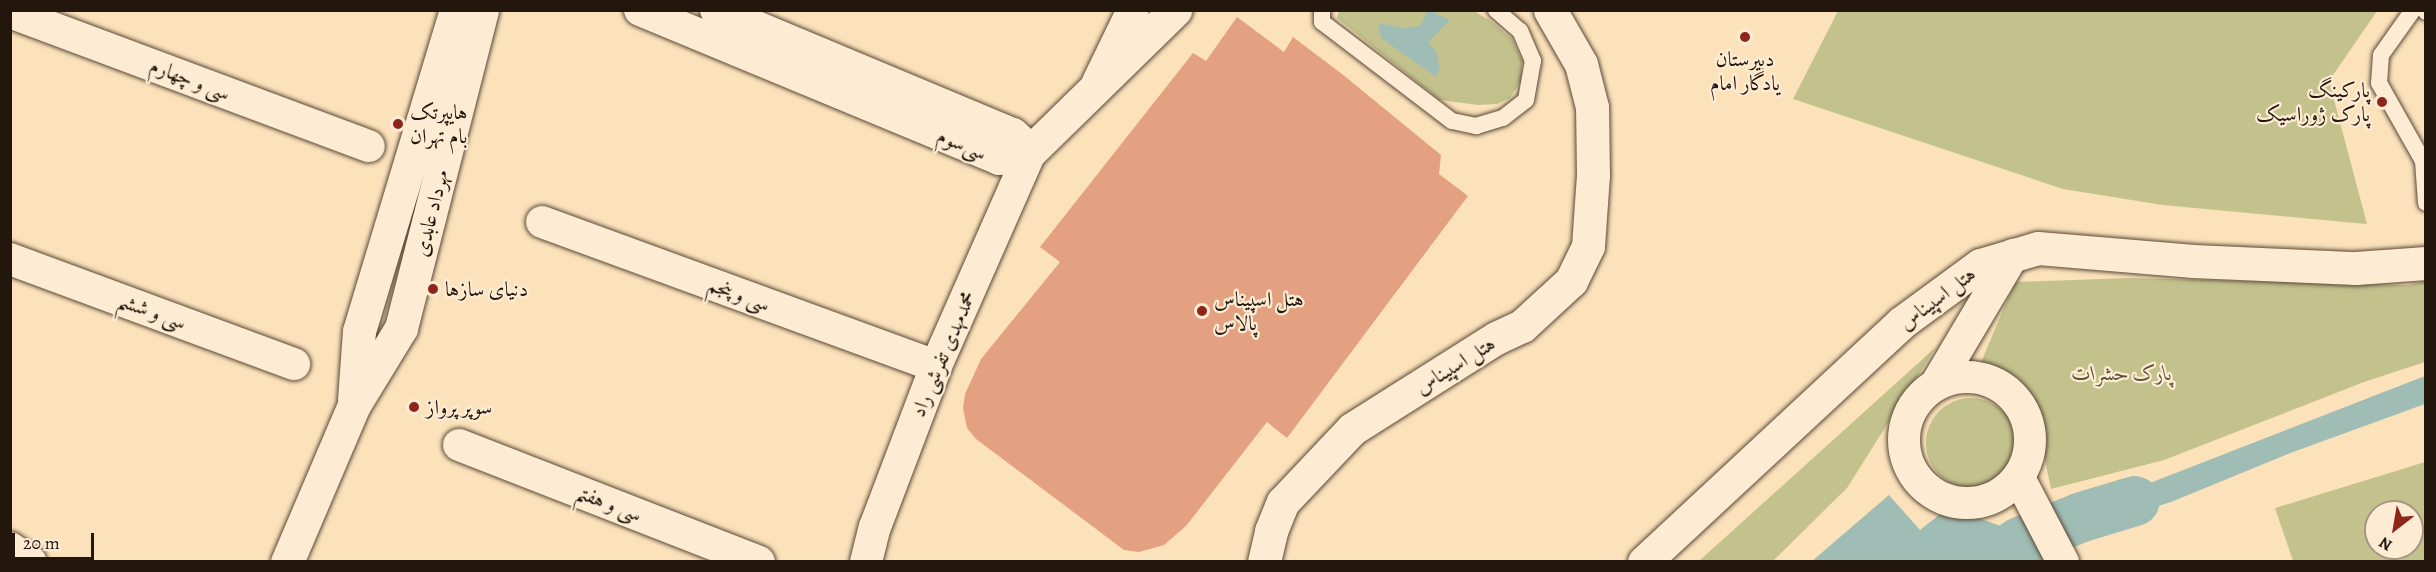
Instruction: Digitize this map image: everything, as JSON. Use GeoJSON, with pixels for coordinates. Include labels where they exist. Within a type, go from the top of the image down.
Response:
{"type":"FeatureCollection","features":[{"type":"Feature","properties":{"kind":"street","name":"مهرداد عابدی"},"geometry":{"type":"LineString","coordinates":[[354,405],[359,331],[456,10]]}},
{"type":"Feature","properties":{"kind":"street","name":"مهرداد عابدی"},"geometry":{"type":"LineString","coordinates":[[287,561],[354,405],[401,328],[482,10]]}},
{"type":"Feature","properties":{"kind":"street","name":"سی‌سوم"},"geometry":{"type":"LineString","coordinates":[[640,10],[999,159],[1031,151]]}},
{"type":"Feature","properties":{"kind":"street","name":"سی‌سوم"},"geometry":{"type":"LineString","coordinates":[[716,10],[1013,134],[1031,151]]}},
{"type":"Feature","properties":{"kind":"street"},"geometry":{"type":"LineString","coordinates":[[1096,86],[1133,10]]}},
{"type":"Feature","properties":{"kind":"street"},"geometry":{"type":"LineString","coordinates":[[1031,151],[1175,10]]}},
{"type":"Feature","properties":{"kind":"street","name":"هتل اسپیناس"},"geometry":{"type":"LineString","coordinates":[[1264,561],[1271,531],[1283,502],[1352,429],[1496,338],[1522,326],[1571,281],[1588,246],[1593,175],[1592,107],[1581,64],[1550,10]]}},
{"type":"Feature","properties":{"kind":"street","name":"سی و چهارم"},"geometry":{"type":"LineString","coordinates":[[10,12],[369,146]]}},
{"type":"Feature","properties":{"kind":"street","name":"محمدمهدی تفرشی راد"},"geometry":{"type":"LineString","coordinates":[[866,561],[875,527],[936,366],[1031,151]]}},
{"type":"Feature","properties":{"kind":"street","name":"سی و پنجم"},"geometry":{"type":"LineString","coordinates":[[542,222],[936,366]]}},
{"type":"Feature","properties":{"kind":"street","name":"هتل اسپیناس"},"geometry":{"type":"LineString","coordinates":[[1644,561],[1901,323],[1980,265],[2037,248],[2193,261],[2356,268],[2426,263]]}},
{"type":"Feature","properties":{"kind":"street"},"geometry":{"type":"LineString","coordinates":[[1937,383],[2013,255]]}},
{"type":"Feature","properties":{"kind":"street","name":"سی و ششم"},"geometry":{"type":"LineString","coordinates":[[10,259],[294,364]]}},
{"type":"Feature","properties":{"kind":"street"},"geometry":{"type":"LineString","coordinates":[[1956,376],[1978,377],[1999,384],[2015,398],[2027,416],[2031,437],[2029,458],[2019,478],[2003,493],[1984,501],[1964,504],[1944,499],[1926,488],[1912,472],[1905,453],[1904,432],[1909,413],[1921,396],[1937,383],[1956,376]]}},
{"type":"Feature","properties":{"kind":"street","name":"سی و هفتم"},"geometry":{"type":"LineString","coordinates":[[459,445],[759,561]]}},
{"type":"Feature","properties":{"kind":"street"},"geometry":{"type":"LineString","coordinates":[[2019,478],[2063,561]]}},
{"type":"Feature","properties":{"kind":"street"},"geometry":{"type":"LineString","coordinates":[[10,548],[31,561]]}},
{"type":"Feature","properties":{"kind":"lane"},"geometry":{"type":"LineString","coordinates":[[1322,10],[1322,22],[1452,121],[1476,126],[1503,118],[1526,100],[1533,61],[1520,31],[1496,10]]}},
{"type":"Feature","properties":{"kind":"lane"},"geometry":{"type":"LineString","coordinates":[[2413,10],[2381,55],[2379,83],[2423,161],[2426,203]]}},
{"type":"Feature","properties":{"kind":"green space"},"geometry":{"type":"Polygon","coordinates":[[[1339,11],[1474,11],[1492,22],[1512,39],[1522,60],[1521,81],[1510,98],[1497,104],[1478,105],[1440,100],[1337,18],[1339,11]]]}},
{"type":"Feature","properties":{"kind":"green space"},"geometry":{"type":"Polygon","coordinates":[[[1838,11],[2377,11],[2329,81],[2367,224],[2163,205],[2063,189],[1793,99],[1838,11]]]}},
{"type":"Feature","properties":{"kind":"green space","name":"پارک حشرات"},"geometry":{"type":"Polygon","coordinates":[[[2129,278],[2408,285],[2425,281],[2425,362],[2364,382],[2164,460],[2051,489],[2037,422],[2021,389],[1979,367],[2015,282],[2129,278]]]}},
{"type":"Feature","properties":{"kind":"green space"},"geometry":{"type":"Polygon","coordinates":[[[1936,347],[1847,488],[1773,561],[1699,561],[1936,347]]]}},
{"type":"Feature","properties":{"kind":"green space"},"geometry":{"type":"Polygon","coordinates":[[[1962,398],[1980,398],[1996,405],[2009,418],[2016,434],[2016,452],[2009,468],[1996,481],[1980,488],[1962,488],[1946,481],[1933,468],[1926,452],[1926,434],[1933,418],[1946,405],[1962,398]]]}},
{"type":"Feature","properties":{"kind":"green space"},"geometry":{"type":"Polygon","coordinates":[[[2425,462],[2425,561],[2293,561],[2275,508],[2425,462]]]}},
{"type":"Feature","properties":{"kind":"water"},"geometry":{"type":"Polygon","coordinates":[[[1428,10],[1450,20],[1428,43],[1436,51],[1440,69],[1436,77],[1381,38],[1378,23],[1405,28],[1420,26],[1428,10]]]}},
{"type":"Feature","properties":{"kind":"water"},"geometry":{"type":"Polygon","coordinates":[[[2425,376],[2425,404],[2293,452],[2171,502],[2075,532],[2066,506],[2132,490],[2425,376]]]}},
{"type":"Feature","properties":{"kind":"water"},"geometry":{"type":"Polygon","coordinates":[[[1889,495],[1920,530],[1949,507],[2014,531],[2029,521],[2048,545],[2032,558],[2033,561],[1811,562],[1889,495]]]}},
{"type":"Feature","properties":{"kind":"building","name":"هتل اسپیناس پالاس"},"geometry":{"type":"Polygon","coordinates":[[[1237,17],[1284,52],[1293,37],[1342,74],[1441,155],[1439,174],[1468,196],[1287,438],[1267,422],[1186,526],[1164,545],[1139,552],[1124,550],[976,439],[967,428],[963,408],[965,394],[981,359],[1060,262],[1040,247],[1193,53],[1206,61],[1237,17]]]}},
{"type":"Feature","properties":{"kind":"waterway"},"geometry":{"type":"LineString","coordinates":[[1988,562],[2020,542],[2082,517],[2135,501]]}},
{"type":"Feature","properties":{"kind":"place","name":"دبیرستان یادگار امام"},"geometry":{"type":"Point","coordinates":[1745,37]}},
{"type":"Feature","properties":{"kind":"place","name":"پارکینگ پارک ژوراسیک"},"geometry":{"type":"Point","coordinates":[2382,102]}},
{"type":"Feature","properties":{"kind":"place","name":"هایپرتک بام تهران"},"geometry":{"type":"Point","coordinates":[398,124]}},
{"type":"Feature","properties":{"kind":"place","name":"دنیای سازها"},"geometry":{"type":"Point","coordinates":[433,289]}},
{"type":"Feature","properties":{"kind":"place","name":"هتل اسپیناس پالاس"},"geometry":{"type":"Point","coordinates":[1202,311]}},
{"type":"Feature","properties":{"kind":"place","name":"سوپر پرواز"},"geometry":{"type":"Point","coordinates":[414,407]}}]}
